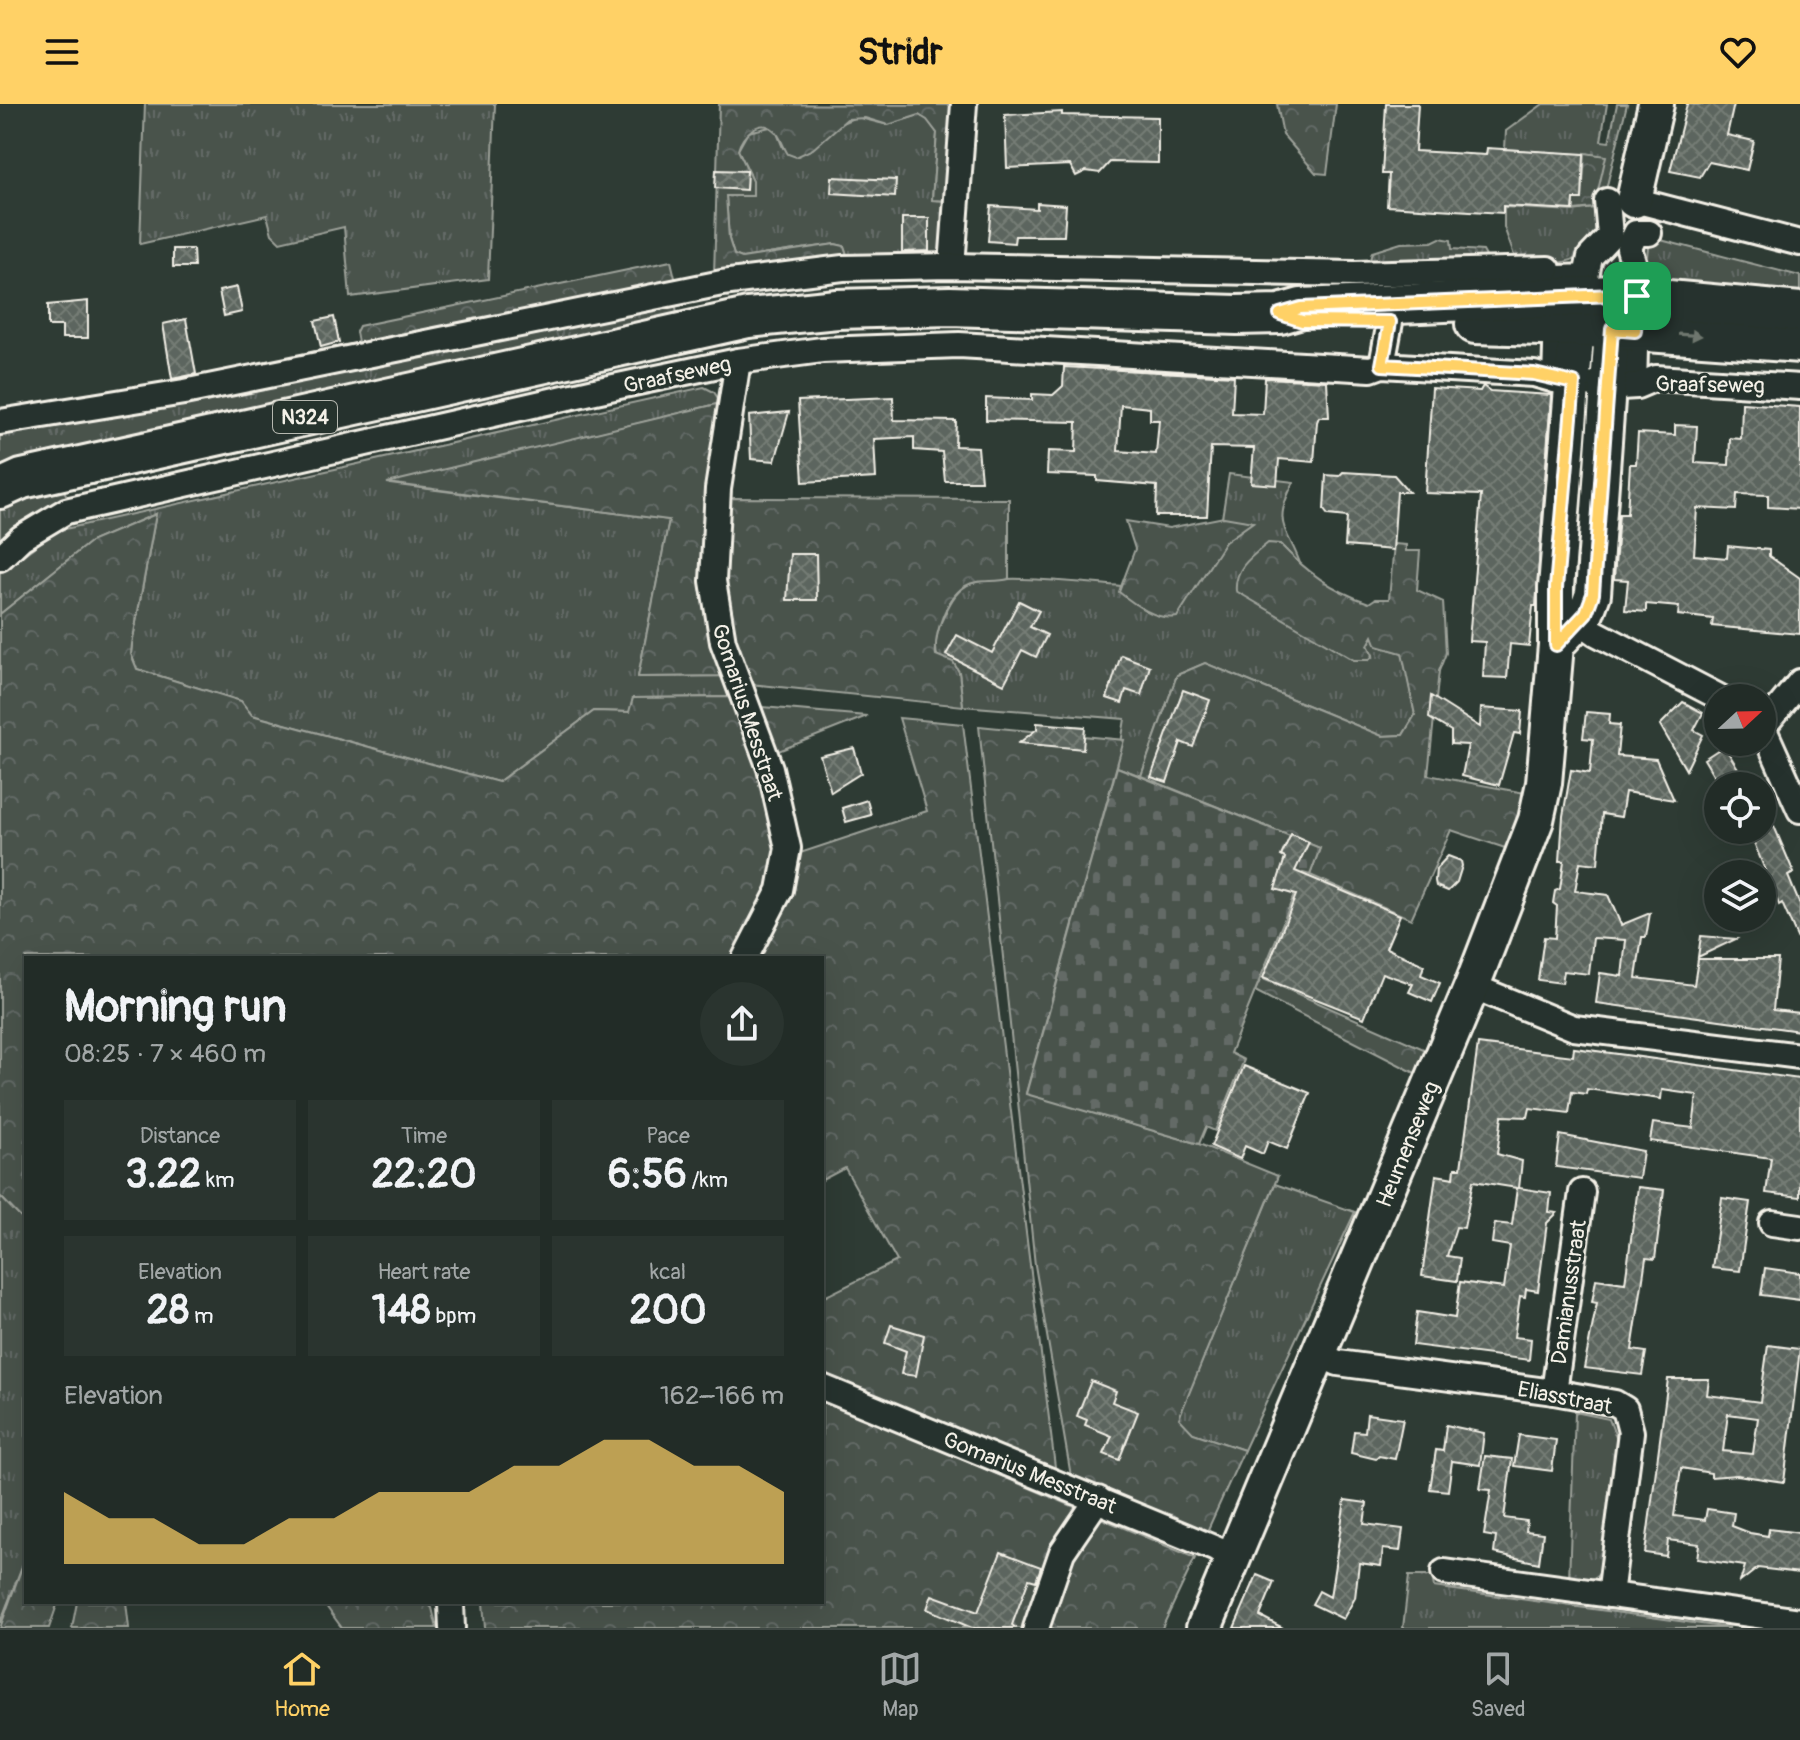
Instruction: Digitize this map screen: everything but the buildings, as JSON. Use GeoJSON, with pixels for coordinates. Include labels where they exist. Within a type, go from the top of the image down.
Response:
{"type":"FeatureCollection","features":[{"type":"Feature","properties":{"kind":"main road","name":"Graafseweg"},"geometry":{"type":"LineString","coordinates":[[7,482],[748,318],[837,309],[923,306],[1200,316],[1280,314],[1301,308],[1368,300],[1585,302],[1800,312]]}},
{"type":"Feature","properties":{"kind":"main road","name":"Graafseweg"},"geometry":{"type":"LineString","coordinates":[[1585,302],[1800,343]]}},
{"type":"Feature","properties":{"kind":"street"},"geometry":{"type":"LineString","coordinates":[[952,266],[964,104]]}},
{"type":"Feature","properties":{"kind":"street"},"geometry":{"type":"LineString","coordinates":[[1649,233],[1636,233],[1617,247],[1590,257],[1585,302],[1637,275],[1617,247],[1610,231],[1656,104]]}},
{"type":"Feature","properties":{"kind":"street"},"geometry":{"type":"LineString","coordinates":[[1620,201],[1800,243]]}},
{"type":"Feature","properties":{"kind":"street","name":"Graafseweg"},"geometry":{"type":"LineString","coordinates":[[0,422],[184,392],[722,283],[843,268],[952,266],[1368,300]]}},
{"type":"Feature","properties":{"kind":"street"},"geometry":{"type":"LineString","coordinates":[[1368,300],[1382,365]]}},
{"type":"Feature","properties":{"kind":"street","name":"Heumenseweg"},"geometry":{"type":"LineString","coordinates":[[1204,1628],[1235,1561],[1472,986],[1536,820],[1544,783],[1564,624],[1567,388],[1585,302]]}},
{"type":"Feature","properties":{"kind":"street","name":"Heumenseweg"},"geometry":{"type":"LineString","coordinates":[[1564,624],[1590,605],[1617,392],[1585,302]]}},
{"type":"Feature","properties":{"kind":"street","name":"Graafseweg"},"geometry":{"type":"LineString","coordinates":[[0,558],[21,538],[66,511],[738,361],[822,350],[959,345],[1371,369],[1382,365],[1514,373],[1567,388]]}},
{"type":"Feature","properties":{"kind":"street","name":"Gomarius Messtraat"},"geometry":{"type":"LineString","coordinates":[[738,361],[718,489],[713,581],[723,642],[770,768],[788,848],[780,890],[746,956]]}},
{"type":"Feature","properties":{"kind":"street","name":"Graafseweg"},"geometry":{"type":"LineString","coordinates":[[1617,392],[1656,378],[1800,387]]}},
{"type":"Feature","properties":{"kind":"street"},"geometry":{"type":"LineString","coordinates":[[1567,388],[1603,394],[1617,392]]}},
{"type":"Feature","properties":{"kind":"street"},"geometry":{"type":"LineString","coordinates":[[1564,624],[1704,690]]}},
{"type":"Feature","properties":{"kind":"street"},"geometry":{"type":"LineString","coordinates":[[1776,711],[1800,682]]}},
{"type":"Feature","properties":{"kind":"street"},"geometry":{"type":"LineString","coordinates":[[1776,756],[1800,810]]}},
{"type":"Feature","properties":{"kind":"street"},"geometry":{"type":"LineString","coordinates":[[1472,986],[1574,1028],[1800,1056]]}},
{"type":"Feature","properties":{"kind":"street","name":"Damianusstraat"},"geometry":{"type":"LineString","coordinates":[[1554,1392],[1582,1192]]}},
{"type":"Feature","properties":{"kind":"street"},"geometry":{"type":"LineString","coordinates":[[1772,1223],[1800,1227]]}},
{"type":"Feature","properties":{"kind":"street","name":"Eliasstraat"},"geometry":{"type":"LineString","coordinates":[[1320,1355],[1338,1363],[1554,1392],[1615,1403],[1625,1409],[1631,1432],[1610,1595]]}},
{"type":"Feature","properties":{"kind":"street","name":"Gomarius Messtraat"},"geometry":{"type":"LineString","coordinates":[[824,1388],[1098,1499],[1216,1549],[1235,1561]]}},
{"type":"Feature","properties":{"kind":"street"},"geometry":{"type":"LineString","coordinates":[[1036,1628],[1062,1552],[1098,1499]]}},
{"type":"Feature","properties":{"kind":"street"},"geometry":{"type":"LineString","coordinates":[[1444,1572],[1800,1621]]}},
{"type":"Feature","properties":{"kind":"green space"},"geometry":{"type":"Polygon","coordinates":[[[145,104],[495,104],[488,279],[350,297],[344,227],[280,242],[272,234],[267,215],[140,244],[145,104]]]}},
{"type":"Feature","properties":{"kind":"green space"},"geometry":{"type":"Polygon","coordinates":[[[719,104],[959,105],[952,201],[932,200],[937,133],[919,115],[888,125],[865,118],[847,119],[813,149],[796,157],[788,154],[774,130],[757,127],[747,134],[738,150],[753,181],[753,196],[726,196],[729,239],[734,255],[742,258],[835,244],[844,246],[847,255],[714,275],[719,104]]]}},
{"type":"Feature","properties":{"kind":"green space"},"geometry":{"type":"Polygon","coordinates":[[[1277,104],[1336,104],[1327,174],[1316,173],[1283,135],[1277,104]]]}},
{"type":"Feature","properties":{"kind":"green space"},"geometry":{"type":"Polygon","coordinates":[[[1543,104],[1607,104],[1601,141],[1609,142],[1617,104],[1627,104],[1594,238],[1578,257],[1546,264],[1515,258],[1504,227],[1504,207],[1573,211],[1593,208],[1605,156],[1505,149],[1506,131],[1543,104]]]}},
{"type":"Feature","properties":{"kind":"green space"},"geometry":{"type":"Polygon","coordinates":[[[919,115],[927,119],[937,133],[932,200],[952,201],[948,255],[847,255],[844,246],[835,244],[742,258],[734,255],[729,239],[726,195],[753,195],[750,174],[738,150],[748,132],[770,127],[777,133],[783,148],[856,117],[888,125],[919,115]]]}},
{"type":"Feature","properties":{"kind":"green space"},"geometry":{"type":"Polygon","coordinates":[[[1585,153],[1606,156],[1594,208],[1574,210],[1574,199],[1582,199],[1585,153]]]}},
{"type":"Feature","properties":{"kind":"green space"},"geometry":{"type":"Polygon","coordinates":[[[1649,237],[1800,276],[1800,305],[1644,287],[1649,237]]]}},
{"type":"Feature","properties":{"kind":"green space"},"geometry":{"type":"Polygon","coordinates":[[[1440,238],[1451,240],[1452,249],[1483,251],[1488,260],[1369,264],[1372,252],[1401,243],[1432,242],[1440,238]]]}},
{"type":"Feature","properties":{"kind":"green space"},"geometry":{"type":"Polygon","coordinates":[[[671,261],[676,282],[359,348],[356,332],[359,326],[671,261]]]}},
{"type":"Feature","properties":{"kind":"green space"},"geometry":{"type":"Polygon","coordinates":[[[675,303],[678,319],[0,470],[0,429],[675,303]]]}},
{"type":"Feature","properties":{"kind":"green space"},"geometry":{"type":"Polygon","coordinates":[[[704,387],[714,392],[721,403],[390,484],[669,520],[638,677],[723,676],[734,697],[633,698],[630,712],[594,711],[498,782],[251,715],[241,701],[137,669],[131,654],[132,644],[156,514],[90,542],[0,614],[0,572],[56,531],[704,387]]]}},
{"type":"Feature","properties":{"kind":"green space"},"geometry":{"type":"Polygon","coordinates":[[[721,403],[723,676],[638,677],[669,520],[387,483],[721,403]]]}},
{"type":"Feature","properties":{"kind":"green space"},"geometry":{"type":"Polygon","coordinates":[[[1229,474],[1294,482],[1283,508],[1283,518],[1301,566],[1280,544],[1369,660],[1373,656],[1368,645],[1374,635],[1377,646],[1403,653],[1415,715],[1403,735],[1382,736],[1205,663],[1177,675],[1141,776],[1117,767],[1125,719],[963,706],[959,672],[953,662],[938,658],[936,648],[942,620],[962,589],[979,582],[1018,579],[1121,586],[1120,592],[1211,562],[1225,542],[1252,522],[1222,518],[1229,474]]]}},
{"type":"Feature","properties":{"kind":"green space"},"geometry":{"type":"Polygon","coordinates":[[[61,485],[68,498],[43,509],[0,544],[0,498],[61,485]]]}},
{"type":"Feature","properties":{"kind":"green space"},"geometry":{"type":"Polygon","coordinates":[[[1009,499],[1009,579],[965,586],[947,607],[937,637],[936,655],[953,662],[959,672],[963,706],[750,684],[732,640],[725,594],[727,500],[1009,499]]]}},
{"type":"Feature","properties":{"kind":"green space"},"geometry":{"type":"Polygon","coordinates":[[[156,514],[132,644],[131,654],[137,669],[241,701],[252,715],[498,782],[594,711],[629,712],[633,698],[734,697],[774,818],[778,865],[737,956],[24,956],[24,1221],[0,1196],[0,614],[90,542],[156,514]]]}},
{"type":"Feature","properties":{"kind":"green space"},"geometry":{"type":"Polygon","coordinates":[[[1224,517],[1253,522],[1225,542],[1177,617],[1154,614],[1119,592],[1135,549],[1126,521],[1169,528],[1224,517]]]}},
{"type":"Feature","properties":{"kind":"green space"},"geometry":{"type":"Polygon","coordinates":[[[1268,543],[1280,544],[1320,579],[1369,603],[1375,599],[1389,599],[1394,544],[1406,545],[1406,551],[1420,551],[1417,590],[1443,602],[1446,653],[1439,671],[1428,775],[1525,793],[1511,850],[1451,830],[1411,919],[1310,875],[1320,848],[1141,776],[1177,675],[1205,663],[1382,736],[1403,735],[1415,715],[1402,653],[1377,646],[1373,636],[1368,645],[1373,655],[1369,660],[1354,660],[1236,591],[1241,569],[1268,543]]]}},
{"type":"Feature","properties":{"kind":"green space"},"geometry":{"type":"Polygon","coordinates":[[[762,707],[867,716],[776,752],[762,707]]]}},
{"type":"Feature","properties":{"kind":"green space"},"geometry":{"type":"Polygon","coordinates":[[[899,718],[963,724],[1056,1475],[824,1379],[824,1297],[897,1261],[845,1168],[824,1179],[824,956],[756,956],[797,854],[927,811],[899,718]]]}},
{"type":"Feature","properties":{"kind":"green space"},"geometry":{"type":"Polygon","coordinates":[[[979,726],[1124,740],[1026,1093],[1199,1144],[1278,1176],[1179,1418],[1193,1433],[1244,1450],[1205,1536],[1072,1482],[1035,1265],[979,726]]]}},
{"type":"Feature","properties":{"kind":"green space"},"geometry":{"type":"Polygon","coordinates":[[[1117,767],[1320,848],[1310,875],[1303,873],[1230,1053],[1244,1060],[1215,1131],[1206,1127],[1199,1144],[1026,1094],[1117,767]]]}},
{"type":"Feature","properties":{"kind":"green space"},"geometry":{"type":"Polygon","coordinates":[[[1261,978],[1433,1053],[1423,1077],[1255,991],[1261,978]]]}},
{"type":"Feature","properties":{"kind":"green space"},"geometry":{"type":"Polygon","coordinates":[[[1275,1184],[1355,1212],[1244,1450],[1193,1433],[1178,1419],[1275,1184]]]}},
{"type":"Feature","properties":{"kind":"green space"},"geometry":{"type":"Polygon","coordinates":[[[0,1196],[24,1221],[24,1561],[0,1623],[0,1196]]]}},
{"type":"Feature","properties":{"kind":"green space"},"geometry":{"type":"Polygon","coordinates":[[[824,1401],[1195,1558],[1162,1628],[485,1628],[483,1604],[824,1604],[824,1401]]]}},
{"type":"Feature","properties":{"kind":"green space"},"geometry":{"type":"Polygon","coordinates":[[[1575,1412],[1609,1419],[1616,1437],[1622,1438],[1605,1567],[1597,1576],[1585,1581],[1569,1580],[1575,1412]]]}},
{"type":"Feature","properties":{"kind":"green space"},"geometry":{"type":"Polygon","coordinates":[[[24,1562],[24,1604],[57,1604],[49,1628],[0,1628],[24,1562]]]}},
{"type":"Feature","properties":{"kind":"green space"},"geometry":{"type":"Polygon","coordinates":[[[1409,1576],[1432,1576],[1434,1587],[1730,1628],[1403,1628],[1409,1576]]]}},
{"type":"Feature","properties":{"kind":"green space"},"geometry":{"type":"Polygon","coordinates":[[[77,1604],[126,1604],[129,1628],[72,1628],[77,1604]]]}},
{"type":"Feature","properties":{"kind":"green space"},"geometry":{"type":"Polygon","coordinates":[[[324,1604],[428,1604],[437,1628],[342,1628],[324,1604]]]}},
{"type":"Feature","properties":{"kind":"route"},"geometry":{"type":"LineString","coordinates":[[1637,296],[1635,331],[1612,329],[1593,594],[1586,613],[1556,645],[1556,588],[1574,383],[1534,374],[1382,365],[1390,322],[1302,321],[1280,314],[1301,308],[1637,296]]}}]}
